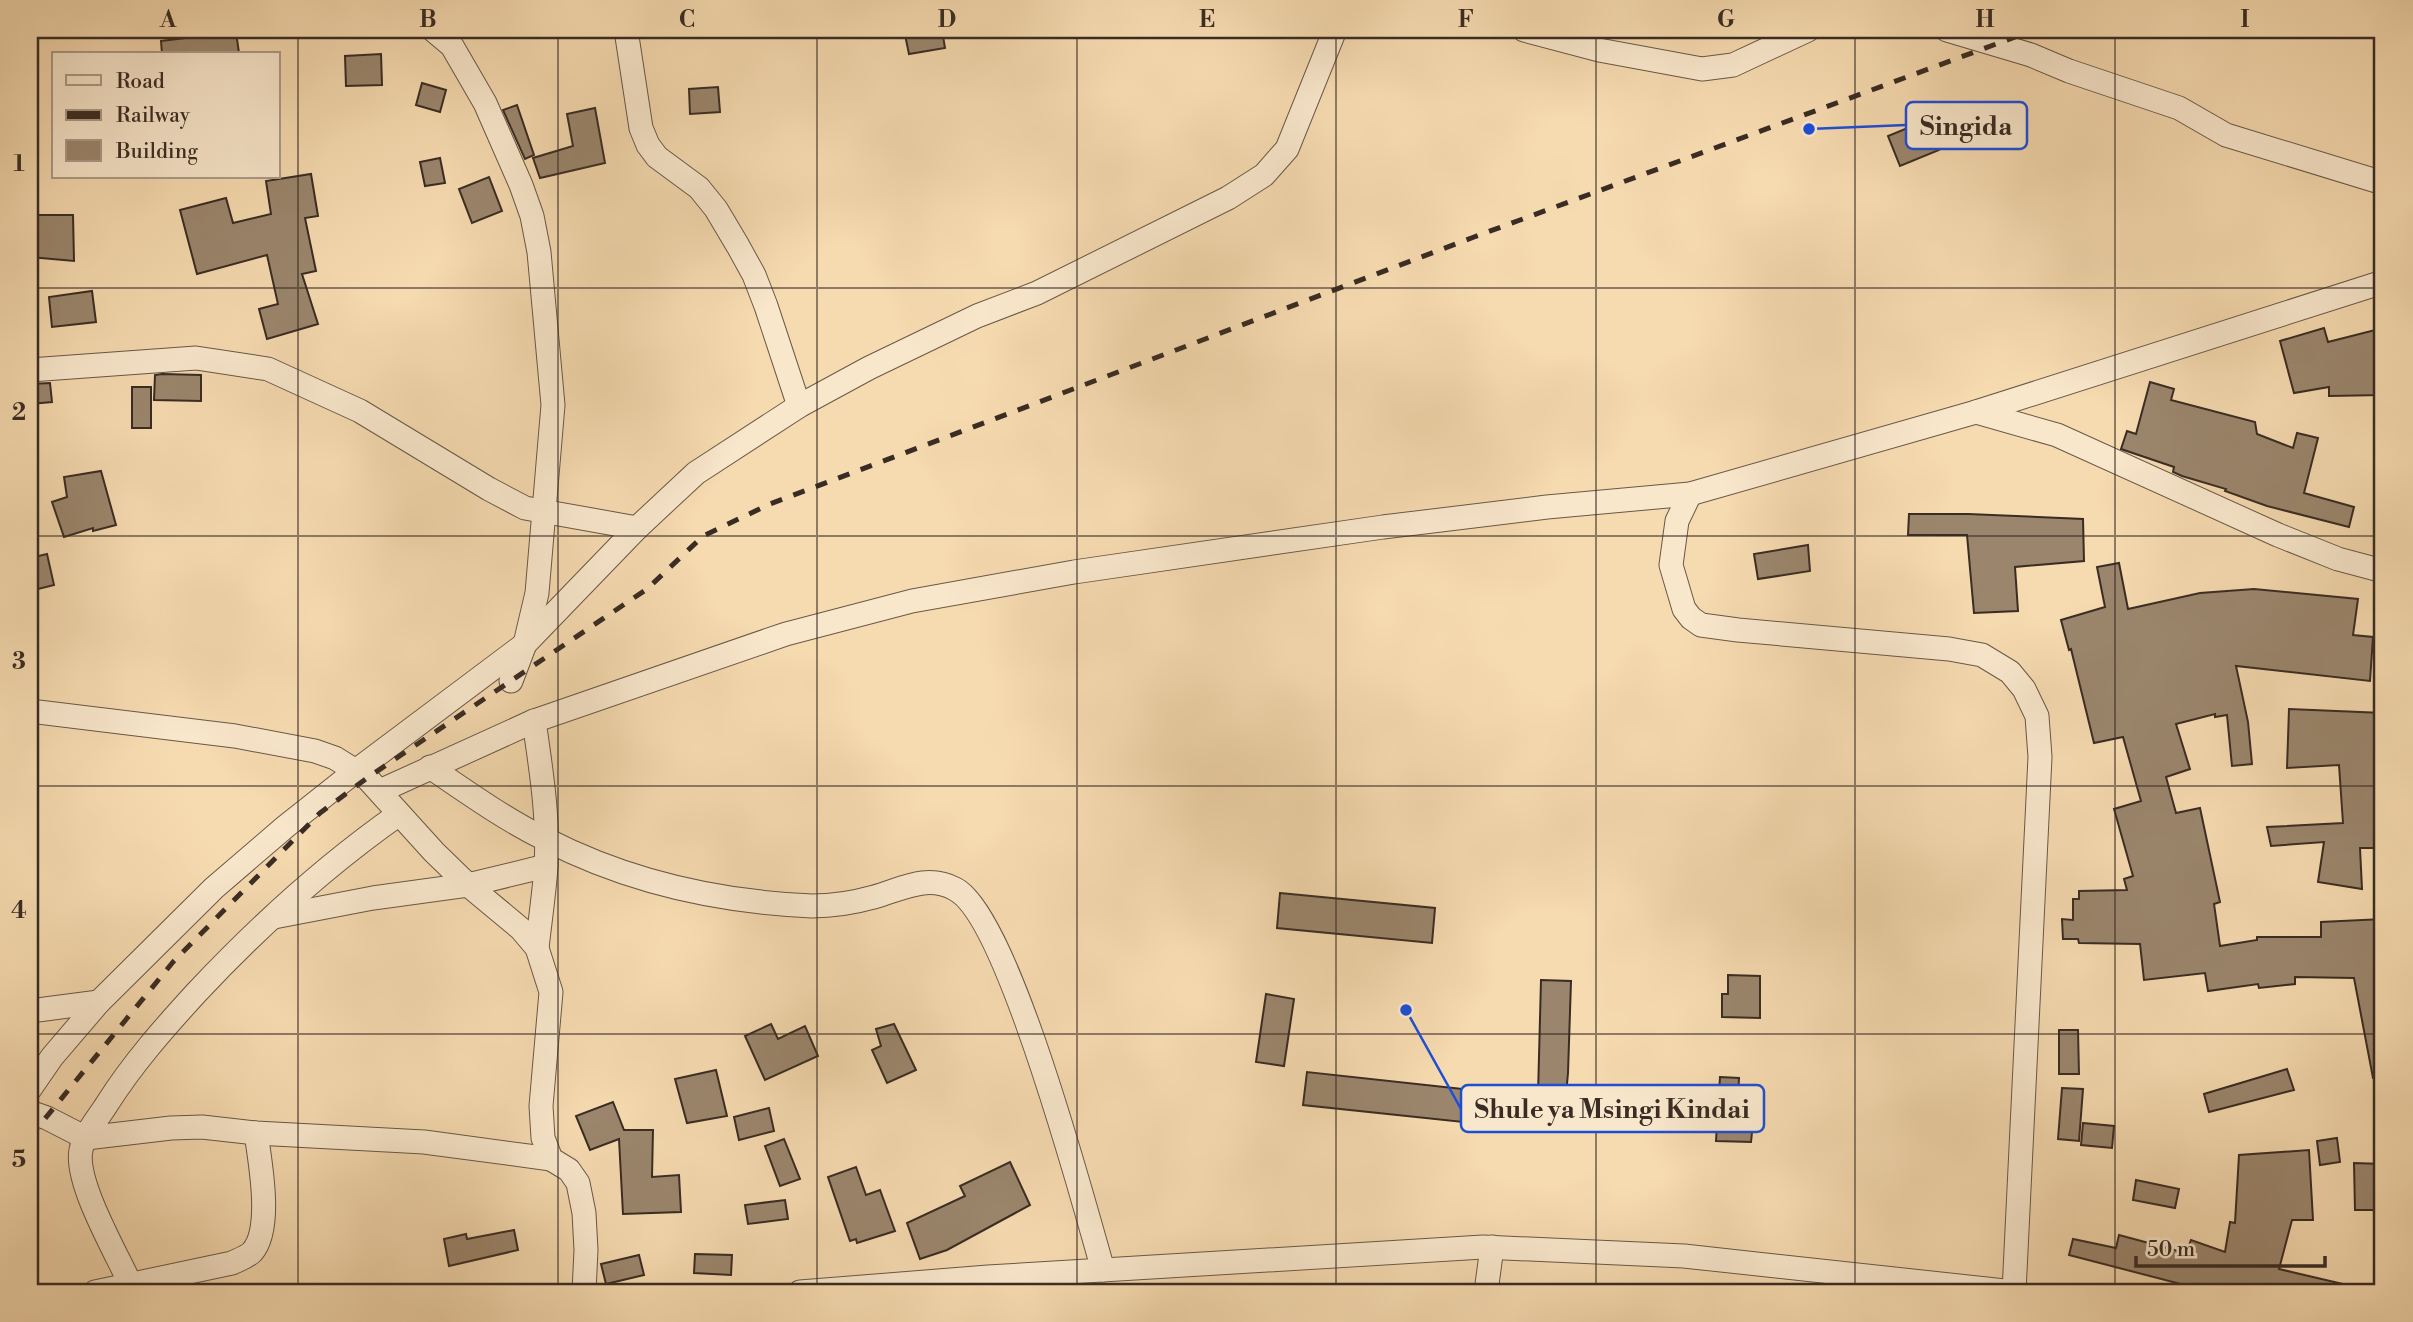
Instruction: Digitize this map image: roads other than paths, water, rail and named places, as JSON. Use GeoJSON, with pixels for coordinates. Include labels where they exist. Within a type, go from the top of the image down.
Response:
{"type":"FeatureCollection","features":[{"type":"Feature","properties":{"kind":"street"},"geometry":{"type":"LineString","coordinates":[[433,30],[452,46],[485,103],[532,216],[541,266],[553,405],[537,593],[525,644],[512,681]]}},
{"type":"Feature","properties":{"kind":"street"},"geometry":{"type":"LineString","coordinates":[[626,30],[639,119],[648,145],[657,157],[699,188],[716,209],[738,246],[754,275],[766,306],[799,406]]}},
{"type":"Feature","properties":{"kind":"street"},"geometry":{"type":"LineString","coordinates":[[30,1089],[99,1002],[214,888],[357,770],[525,644],[637,528],[696,473],[799,406],[869,368],[976,316],[1037,293],[1228,198],[1264,175],[1287,149],[1335,30]]}},
{"type":"Feature","properties":{"kind":"street"},"geometry":{"type":"LineString","coordinates":[[1524,30],[1599,50],[1702,69],[1733,65],[1808,30]]}},
{"type":"Feature","properties":{"kind":"street"},"geometry":{"type":"LineString","coordinates":[[1947,30],[2031,55],[2068,71],[2179,108],[2226,135],[2383,183]]}},
{"type":"Feature","properties":{"kind":"street"},"geometry":{"type":"LineString","coordinates":[[380,791],[534,721],[786,634],[912,601],[1074,572],[1382,527],[1547,507],[1690,494],[1976,412],[2383,282]]}},
{"type":"Feature","properties":{"kind":"street"},"geometry":{"type":"LineString","coordinates":[[30,370],[196,358],[268,369],[360,411],[526,508],[637,528]]}},
{"type":"Feature","properties":{"kind":"street"},"geometry":{"type":"LineString","coordinates":[[1976,412],[2057,435],[2278,535],[2338,559],[2383,571]]}},
{"type":"Feature","properties":{"kind":"street"},"geometry":{"type":"LineString","coordinates":[[800,1292],[990,1285],[1103,1270],[1492,1247],[1684,1256],[2014,1292],[2040,757],[2037,716],[2024,689],[2010,672],[1982,655],[1949,649],[1701,625],[1684,609],[1671,565],[1677,521],[1690,494]]}},
{"type":"Feature","properties":{"kind":"street"},"geometry":{"type":"LineString","coordinates":[[30,710],[235,736],[315,751],[357,770],[380,791],[433,852],[521,929],[537,948],[551,992],[541,1106],[543,1138],[551,1159]]}},
{"type":"Feature","properties":{"kind":"street"},"geometry":{"type":"LineString","coordinates":[[534,721],[542,774],[547,840],[537,948]]}},
{"type":"Feature","properties":{"kind":"street"},"geometry":{"type":"LineString","coordinates":[[430,767],[487,806],[547,840],[613,870],[670,887],[724,898],[815,906],[873,897],[912,884],[932,881],[957,889],[975,909],[998,951],[1024,1013],[1103,1270]]}},
{"type":"Feature","properties":{"kind":"street"},"geometry":{"type":"LineString","coordinates":[[133,1289],[82,1177],[81,1149],[86,1138],[123,1079],[159,1033],[221,967],[272,917],[348,850],[399,814]]}},
{"type":"Feature","properties":{"kind":"street"},"geometry":{"type":"LineString","coordinates":[[272,917],[332,904],[468,885],[546,866]]}},
{"type":"Feature","properties":{"kind":"street"},"geometry":{"type":"LineString","coordinates":[[30,1011],[99,1002]]}},
{"type":"Feature","properties":{"kind":"street"},"geometry":{"type":"LineString","coordinates":[[30,1112],[86,1138],[202,1127],[256,1133],[424,1142],[551,1159],[569,1170],[578,1183],[584,1213],[584,1292]]}},
{"type":"Feature","properties":{"kind":"street"},"geometry":{"type":"LineString","coordinates":[[95,1292],[133,1289],[232,1264],[252,1252],[262,1230],[264,1187],[256,1133]]}},
{"type":"Feature","properties":{"kind":"street"},"geometry":{"type":"LineString","coordinates":[[1485,1291],[1492,1247]]}},
{"type":"Feature","properties":{"kind":"railway"},"geometry":{"type":"LineString","coordinates":[[30,1137],[173,962],[320,813],[367,778],[647,589],[703,536],[770,504],[1474,237],[2034,30]]}},
{"type":"Feature","properties":{"kind":"place","name":"Singida"},"geometry":{"type":"Point","coordinates":[1809,129]}},
{"type":"Feature","properties":{"kind":"place","name":"Shule ya Msingi Kindai"},"geometry":{"type":"Point","coordinates":[1406,1010]}}]}
